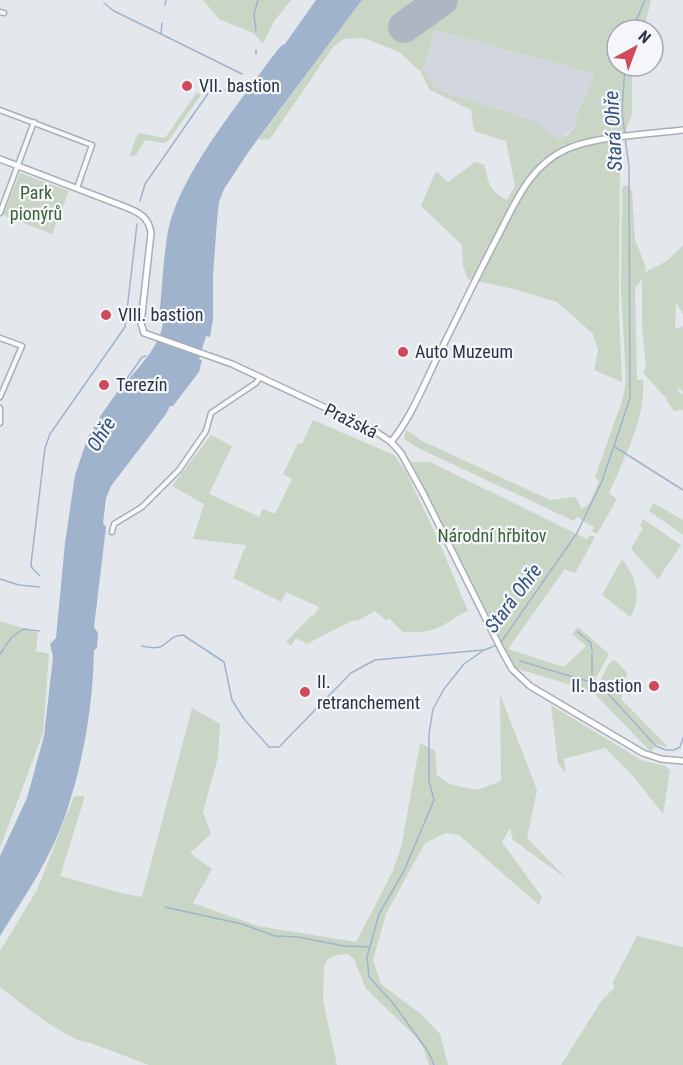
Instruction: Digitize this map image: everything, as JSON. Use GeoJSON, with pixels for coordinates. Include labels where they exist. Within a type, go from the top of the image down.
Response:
{"type":"FeatureCollection","features":[{"type":"Feature","properties":{"kind":"main road"},"geometry":{"type":"LineString","coordinates":[[391,442],[399,433],[420,394],[524,186],[540,167],[557,153],[580,144],[683,130]]}},
{"type":"Feature","properties":{"kind":"main road","name":"Pražská"},"geometry":{"type":"LineString","coordinates":[[0,159],[138,212],[148,222],[151,240],[142,330],[149,336],[207,354],[261,377],[375,431],[391,442],[401,453],[424,495],[494,636],[517,675],[540,693],[644,753],[661,759],[683,761]]}},
{"type":"Feature","properties":{"kind":"street"},"geometry":{"type":"LineString","coordinates":[[0,110],[92,145],[77,188]]}},
{"type":"Feature","properties":{"kind":"street"},"geometry":{"type":"LineString","coordinates":[[0,213],[34,122]]}},
{"type":"Feature","properties":{"kind":"street"},"geometry":{"type":"LineString","coordinates":[[0,338],[22,346],[0,397]]}},
{"type":"Feature","properties":{"kind":"street"},"geometry":{"type":"LineString","coordinates":[[112,532],[114,524],[142,507],[179,470],[206,431],[211,413],[256,383],[261,377]]}},
{"type":"Feature","properties":{"kind":"street"},"geometry":{"type":"LineString","coordinates":[[0,408],[0,423]]}},
{"type":"Feature","properties":{"kind":"shaded area"},"geometry":{"type":"Polygon","coordinates":[[[435,30],[595,74],[576,115],[575,125],[560,141],[532,120],[437,90],[423,70],[435,30]]]}},
{"type":"Feature","properties":{"kind":"green space"},"geometry":{"type":"Polygon","coordinates":[[[203,0],[291,0],[275,20],[263,43],[253,33],[219,19],[203,0]]]}},
{"type":"Feature","properties":{"kind":"green space"},"geometry":{"type":"Polygon","coordinates":[[[362,0],[651,0],[647,18],[605,18],[605,78],[632,78],[632,115],[620,144],[619,309],[622,382],[594,370],[598,350],[593,334],[557,302],[514,289],[468,279],[463,266],[462,245],[421,206],[436,171],[448,182],[475,162],[484,164],[488,181],[493,189],[507,200],[515,186],[506,141],[474,131],[471,110],[429,89],[420,71],[399,52],[364,38],[344,39],[333,47],[270,139],[258,140],[362,0]],[[435,30],[423,70],[437,90],[532,120],[560,140],[569,134],[575,125],[576,116],[595,74],[435,30]]]}},
{"type":"Feature","properties":{"kind":"green space"},"geometry":{"type":"Polygon","coordinates":[[[197,92],[201,95],[168,141],[163,143],[145,140],[136,155],[129,157],[138,133],[165,138],[197,92]]]}},
{"type":"Feature","properties":{"kind":"green space","name":"Park pionýrů"},"geometry":{"type":"Polygon","coordinates":[[[20,173],[69,191],[52,234],[3,215],[20,173]]]}},
{"type":"Feature","properties":{"kind":"green space"},"geometry":{"type":"Polygon","coordinates":[[[625,185],[629,186],[632,192],[635,240],[646,267],[645,272],[667,261],[683,245],[683,315],[676,302],[675,329],[683,326],[683,392],[676,386],[683,394],[683,410],[674,411],[667,399],[643,373],[646,367],[642,326],[642,279],[635,288],[637,380],[643,380],[641,409],[633,438],[609,493],[617,499],[597,534],[592,531],[594,527],[577,517],[574,521],[418,448],[404,439],[406,430],[420,440],[550,500],[573,497],[577,499],[581,509],[589,504],[599,482],[595,477],[623,398],[626,379],[621,291],[622,188],[625,185]]]}},
{"type":"Feature","properties":{"kind":"green space"},"geometry":{"type":"Polygon","coordinates":[[[313,420],[394,455],[406,472],[436,535],[468,611],[438,628],[428,631],[403,632],[389,618],[386,620],[375,611],[307,644],[296,638],[291,646],[286,642],[312,615],[314,616],[319,607],[286,592],[281,602],[233,578],[246,545],[193,539],[204,504],[172,486],[211,435],[232,446],[209,494],[259,517],[263,509],[275,514],[292,479],[283,474],[298,443],[302,444],[313,420]]]}},
{"type":"Feature","properties":{"kind":"green space","name":"Národní hřbitov"},"geometry":{"type":"Polygon","coordinates":[[[411,462],[430,462],[587,539],[590,535],[595,537],[575,573],[565,569],[508,649],[564,667],[586,646],[572,634],[578,627],[609,654],[587,694],[587,690],[515,668],[411,462]]]}},
{"type":"Feature","properties":{"kind":"green space"},"geometry":{"type":"Polygon","coordinates":[[[653,503],[683,520],[683,535],[649,511],[653,503]]]}},
{"type":"Feature","properties":{"kind":"green space"},"geometry":{"type":"Polygon","coordinates":[[[643,519],[681,545],[658,579],[631,549],[643,528],[640,526],[643,519]]]}},
{"type":"Feature","properties":{"kind":"green space"},"geometry":{"type":"Polygon","coordinates":[[[622,559],[631,572],[636,587],[636,603],[630,617],[602,595],[622,559]]]}},
{"type":"Feature","properties":{"kind":"green space"},"geometry":{"type":"Polygon","coordinates":[[[0,621],[38,633],[36,651],[49,654],[43,733],[0,848],[0,621]]]}},
{"type":"Feature","properties":{"kind":"green space"},"geometry":{"type":"Polygon","coordinates":[[[615,660],[627,673],[621,699],[669,748],[657,744],[651,752],[594,693],[610,662],[615,660]]]}},
{"type":"Feature","properties":{"kind":"green space"},"geometry":{"type":"Polygon","coordinates":[[[500,694],[537,790],[527,838],[567,879],[513,840],[510,828],[502,842],[542,897],[539,905],[459,835],[446,833],[425,843],[386,914],[373,960],[381,984],[421,1014],[440,1034],[448,1065],[429,1065],[423,1047],[416,1037],[366,989],[354,959],[348,954],[330,958],[324,967],[323,1000],[337,1065],[149,1065],[70,1036],[44,1020],[0,987],[0,951],[37,890],[74,796],[85,796],[60,876],[142,897],[192,708],[220,724],[218,757],[203,812],[211,834],[190,853],[212,869],[193,903],[258,926],[356,942],[392,873],[401,848],[420,743],[435,751],[437,775],[449,784],[477,790],[501,781],[500,694]]]}},
{"type":"Feature","properties":{"kind":"green space"},"geometry":{"type":"Polygon","coordinates":[[[551,705],[641,760],[666,766],[670,771],[663,814],[633,776],[605,748],[564,759],[566,773],[558,764],[551,705]]]}},
{"type":"Feature","properties":{"kind":"green space"},"geometry":{"type":"Polygon","coordinates":[[[637,936],[683,947],[683,1065],[561,1065],[602,1000],[614,988],[613,982],[637,936]]]}},
{"type":"Feature","properties":{"kind":"water","name":"Ohře"},"geometry":{"type":"Polygon","coordinates":[[[316,0],[362,0],[249,151],[224,189],[219,202],[217,221],[213,319],[210,337],[206,336],[199,359],[202,360],[199,372],[173,406],[170,406],[111,486],[106,498],[103,523],[106,527],[94,627],[98,633],[97,648],[94,650],[90,711],[83,751],[67,810],[54,843],[38,875],[0,936],[0,856],[27,798],[44,736],[53,657],[50,644],[56,638],[65,543],[75,475],[88,437],[101,415],[159,338],[163,321],[159,319],[168,231],[184,188],[225,121],[316,0]]]}},
{"type":"Feature","properties":{"kind":"waterway"},"geometry":{"type":"LineString","coordinates":[[165,5],[166,0]]}},
{"type":"Feature","properties":{"kind":"waterway"},"geometry":{"type":"LineString","coordinates":[[256,31],[254,14],[258,0]]}},
{"type":"Feature","properties":{"kind":"waterway","name":"Stará Ohře"},"geometry":{"type":"LineString","coordinates":[[637,18],[645,0]]}},
{"type":"Feature","properties":{"kind":"waterway"},"geometry":{"type":"LineString","coordinates":[[104,3],[114,11],[161,34]]}},
{"type":"Feature","properties":{"kind":"waterway"},"geometry":{"type":"LineString","coordinates":[[162,23],[161,34],[242,74]]}},
{"type":"Feature","properties":{"kind":"waterway","name":"Stará Ohře"},"geometry":{"type":"LineString","coordinates":[[624,78],[622,112],[625,134]]}},
{"type":"Feature","properties":{"kind":"waterway"},"geometry":{"type":"LineString","coordinates":[[140,201],[145,184],[209,92],[224,90]]}},
{"type":"Feature","properties":{"kind":"waterway","name":"Stará Ohře"},"geometry":{"type":"LineString","coordinates":[[501,642],[577,533],[602,481],[630,398],[629,166],[625,138]]}},
{"type":"Feature","properties":{"kind":"waterway"},"geometry":{"type":"LineString","coordinates":[[40,576],[31,564],[45,448],[50,434],[125,327],[137,224]]}},
{"type":"Feature","properties":{"kind":"waterway"},"geometry":{"type":"LineString","coordinates":[[124,383],[142,357],[146,356]]}},
{"type":"Feature","properties":{"kind":"waterway"},"geometry":{"type":"LineString","coordinates":[[615,447],[683,490]]}},
{"type":"Feature","properties":{"kind":"waterway"},"geometry":{"type":"LineString","coordinates":[[0,579],[19,585],[39,587]]}},
{"type":"Feature","properties":{"kind":"waterway"},"geometry":{"type":"LineString","coordinates":[[0,654],[11,638],[23,629],[39,631]]}},
{"type":"Feature","properties":{"kind":"waterway"},"geometry":{"type":"LineString","coordinates":[[578,632],[591,643],[592,651]]}},
{"type":"Feature","properties":{"kind":"waterway"},"geometry":{"type":"LineString","coordinates":[[142,646],[151,648],[162,646],[172,638],[183,635],[224,662],[232,700],[244,719],[269,747],[279,747],[351,673],[375,660],[483,650]]}},
{"type":"Feature","properties":{"kind":"waterway","name":"Stará Ohře"},"geometry":{"type":"LineString","coordinates":[[434,1065],[429,1053],[393,1003],[369,977],[367,957],[379,914],[404,871],[434,800],[429,781],[429,734],[433,709],[444,689],[464,664],[484,650],[497,645]]}},
{"type":"Feature","properties":{"kind":"waterway"},"geometry":{"type":"LineString","coordinates":[[592,654],[592,680]]}},
{"type":"Feature","properties":{"kind":"waterway"},"geometry":{"type":"LineString","coordinates":[[520,661],[600,685],[656,746],[674,750],[680,747],[683,738]]}},
{"type":"Feature","properties":{"kind":"waterway"},"geometry":{"type":"LineString","coordinates":[[165,907],[242,924],[275,936],[298,937],[344,946],[369,947]]}},
{"type":"Feature","properties":{"kind":"runway"},"geometry":{"type":"LineString","coordinates":[[404,27],[442,0]]}},
{"type":"Feature","properties":{"kind":"place","name":"VII. bastion"},"geometry":{"type":"Point","coordinates":[187,86]}},
{"type":"Feature","properties":{"kind":"place","name":"VIII. bastion"},"geometry":{"type":"Point","coordinates":[106,315]}},
{"type":"Feature","properties":{"kind":"place","name":"Auto Muzeum"},"geometry":{"type":"Point","coordinates":[403,352]}},
{"type":"Feature","properties":{"kind":"place","name":"Terezín"},"geometry":{"type":"Point","coordinates":[104,385]}},
{"type":"Feature","properties":{"kind":"place","name":"II. bastion"},"geometry":{"type":"Point","coordinates":[654,686]}},
{"type":"Feature","properties":{"kind":"place","name":"II. retranchement"},"geometry":{"type":"Point","coordinates":[305,692]}}]}
